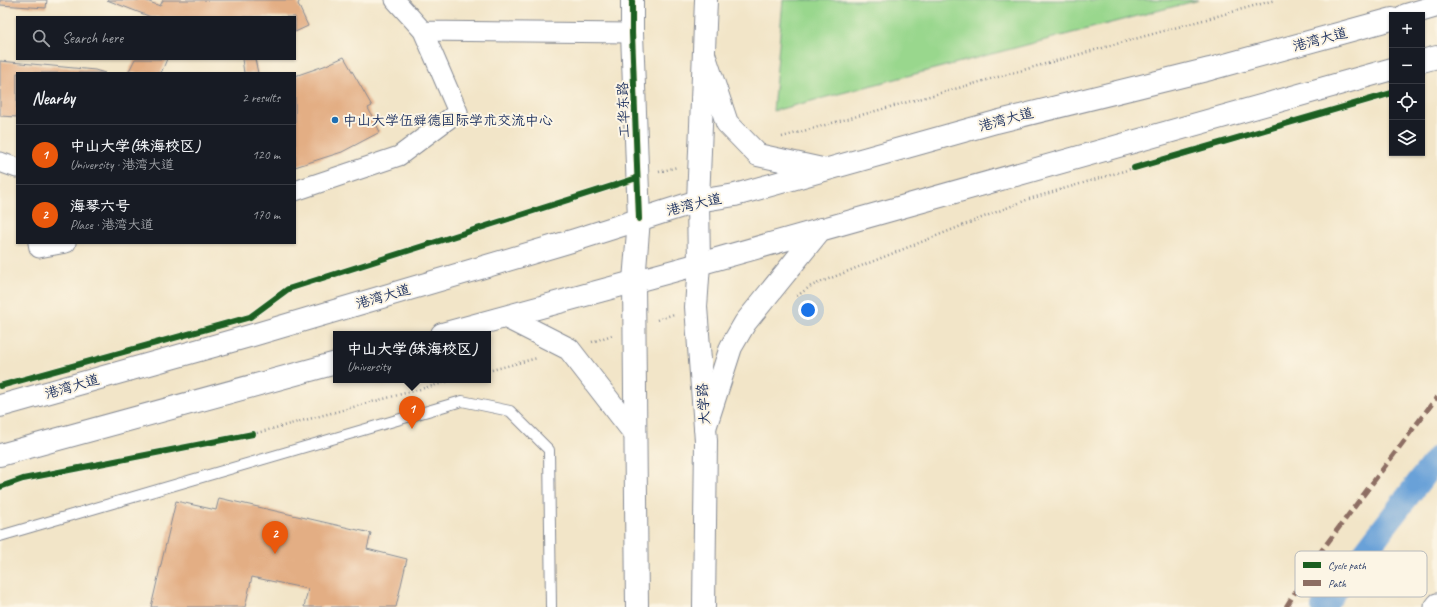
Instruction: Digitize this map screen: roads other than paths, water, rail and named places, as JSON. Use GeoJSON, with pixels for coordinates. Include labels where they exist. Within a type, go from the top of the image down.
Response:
{"type":"FeatureCollection","features":[{"type":"Feature","properties":{"kind":"main road","name":"工华东路"},"geometry":{"type":"LineString","coordinates":[[632,0],[637,178],[640,219]]}},
{"type":"Feature","properties":{"kind":"main road"},"geometry":{"type":"LineString","coordinates":[[698,201],[706,0]]}},
{"type":"Feature","properties":{"kind":"main road"},"geometry":{"type":"LineString","coordinates":[[1416,12],[1437,6]]}},
{"type":"Feature","properties":{"kind":"main road","name":"港湾大道"},"geometry":{"type":"LineString","coordinates":[[0,406],[253,335],[575,240],[698,201],[735,195],[996,122],[1210,69],[1389,20]]}},
{"type":"Feature","properties":{"kind":"main road"},"geometry":{"type":"LineString","coordinates":[[704,54],[727,122],[758,155],[826,170]]}},
{"type":"Feature","properties":{"kind":"main road"},"geometry":{"type":"LineString","coordinates":[[1425,60],[1437,57]]}},
{"type":"Feature","properties":{"kind":"main road"},"geometry":{"type":"LineString","coordinates":[[453,331],[699,264],[1389,70]]}},
{"type":"Feature","properties":{"kind":"main road","name":"大学路"},"geometry":{"type":"LineString","coordinates":[[698,201],[699,264],[696,307],[706,441],[704,607]]}},
{"type":"Feature","properties":{"kind":"main road"},"geometry":{"type":"LineString","coordinates":[[637,607],[634,281],[640,219]]}},
{"type":"Feature","properties":{"kind":"main road"},"geometry":{"type":"LineString","coordinates":[[705,428],[731,347],[745,324],[821,229]]}},
{"type":"Feature","properties":{"kind":"main road"},"geometry":{"type":"LineString","coordinates":[[506,316],[569,349],[636,434]]}},
{"type":"Feature","properties":{"kind":"main road"},"geometry":{"type":"LineString","coordinates":[[0,455],[333,364]]}},
{"type":"Feature","properties":{"kind":"street"},"geometry":{"type":"LineString","coordinates":[[296,191],[399,156],[458,112],[423,30],[395,0]]}},
{"type":"Feature","properties":{"kind":"street"},"geometry":{"type":"LineString","coordinates":[[423,30],[632,33]]}},
{"type":"Feature","properties":{"kind":"street"},"geometry":{"type":"LineString","coordinates":[[0,162],[16,168]]}},
{"type":"Feature","properties":{"kind":"street"},"geometry":{"type":"LineString","coordinates":[[38,244],[39,248],[61,244]]}},
{"type":"Feature","properties":{"kind":"street"},"geometry":{"type":"LineString","coordinates":[[1434,607],[1437,604]]}},
{"type":"Feature","properties":{"kind":"lane"},"geometry":{"type":"LineString","coordinates":[[0,536],[462,401],[510,411],[549,450],[551,607]]}},
{"type":"Feature","properties":{"kind":"waterway"},"geometry":{"type":"LineString","coordinates":[[1366,551],[1437,458]]}},
{"type":"Feature","properties":{"kind":"waterway"},"geometry":{"type":"LineString","coordinates":[[1323,607],[1331,597]]}},
{"type":"Feature","properties":{"kind":"place","name":"中山大学伍舜德国际学术交流中心"},"geometry":{"type":"Point","coordinates":[335,120]}},
{"type":"Feature","properties":{"kind":"place","name":"中山大学(珠海校区)"},"geometry":{"type":"Point","coordinates":[412,429]}},
{"type":"Feature","properties":{"kind":"place","name":"海琴六号"},"geometry":{"type":"Point","coordinates":[275,554]}}]}
